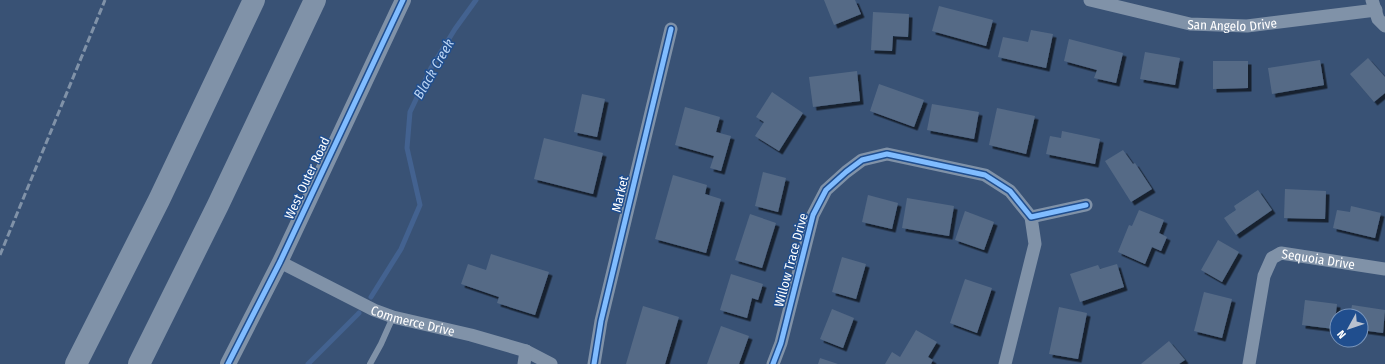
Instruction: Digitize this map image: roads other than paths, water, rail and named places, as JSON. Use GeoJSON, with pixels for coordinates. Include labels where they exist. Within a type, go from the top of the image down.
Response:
{"type":"FeatureCollection","features":[{"type":"Feature","properties":{"kind":"highway"},"geometry":{"type":"LineString","coordinates":[[76,364],[159,200],[254,0]]}},
{"type":"Feature","properties":{"kind":"highway"},"geometry":{"type":"LineString","coordinates":[[139,364],[218,205],[315,0]]}},
{"type":"Feature","properties":{"kind":"street","name":"West Outer Road"},"geometry":{"type":"LineString","coordinates":[[228,364],[280,262],[403,0]]}},
{"type":"Feature","properties":{"kind":"street","name":"San Angelo Drive"},"geometry":{"type":"LineString","coordinates":[[1090,0],[1190,24],[1247,26],[1374,5]]}},
{"type":"Feature","properties":{"kind":"street"},"geometry":{"type":"LineString","coordinates":[[1374,5],[1378,19],[1385,26]]}},
{"type":"Feature","properties":{"kind":"street","name":"Market"},"geometry":{"type":"LineString","coordinates":[[594,364],[601,321],[671,29]]}},
{"type":"Feature","properties":{"kind":"street","name":"Willow Trace Drive"},"geometry":{"type":"LineString","coordinates":[[773,364],[781,343],[813,215],[826,190],[862,160],[887,154],[985,175],[1010,191],[1031,217]]}},
{"type":"Feature","properties":{"kind":"street"},"geometry":{"type":"LineString","coordinates":[[1005,364],[1035,244],[1031,217],[1086,205]]}},
{"type":"Feature","properties":{"kind":"street","name":"Sequoia Drive"},"geometry":{"type":"LineString","coordinates":[[1249,364],[1264,276],[1272,258],[1281,253],[1385,269]]}},
{"type":"Feature","properties":{"kind":"street","name":"Commerce Drive"},"geometry":{"type":"LineString","coordinates":[[280,262],[374,310],[393,317],[471,335],[526,351],[551,364]]}},
{"type":"Feature","properties":{"kind":"street"},"geometry":{"type":"LineString","coordinates":[[524,364],[526,351]]}},
{"type":"Feature","properties":{"kind":"lane"},"geometry":{"type":"LineString","coordinates":[[370,364],[393,317]]}},
{"type":"Feature","properties":{"kind":"waterway","name":"Black Creek"},"geometry":{"type":"LineString","coordinates":[[371,297],[401,249],[420,205],[407,148],[410,112],[431,68],[455,29],[476,0]]}},
{"type":"Feature","properties":{"kind":"waterway","name":"Black Creek"},"geometry":{"type":"LineString","coordinates":[[308,364],[359,313]]}},
{"type":"Feature","properties":{"kind":"railway"},"geometry":{"type":"LineString","coordinates":[[0,255],[105,0]]}}]}
